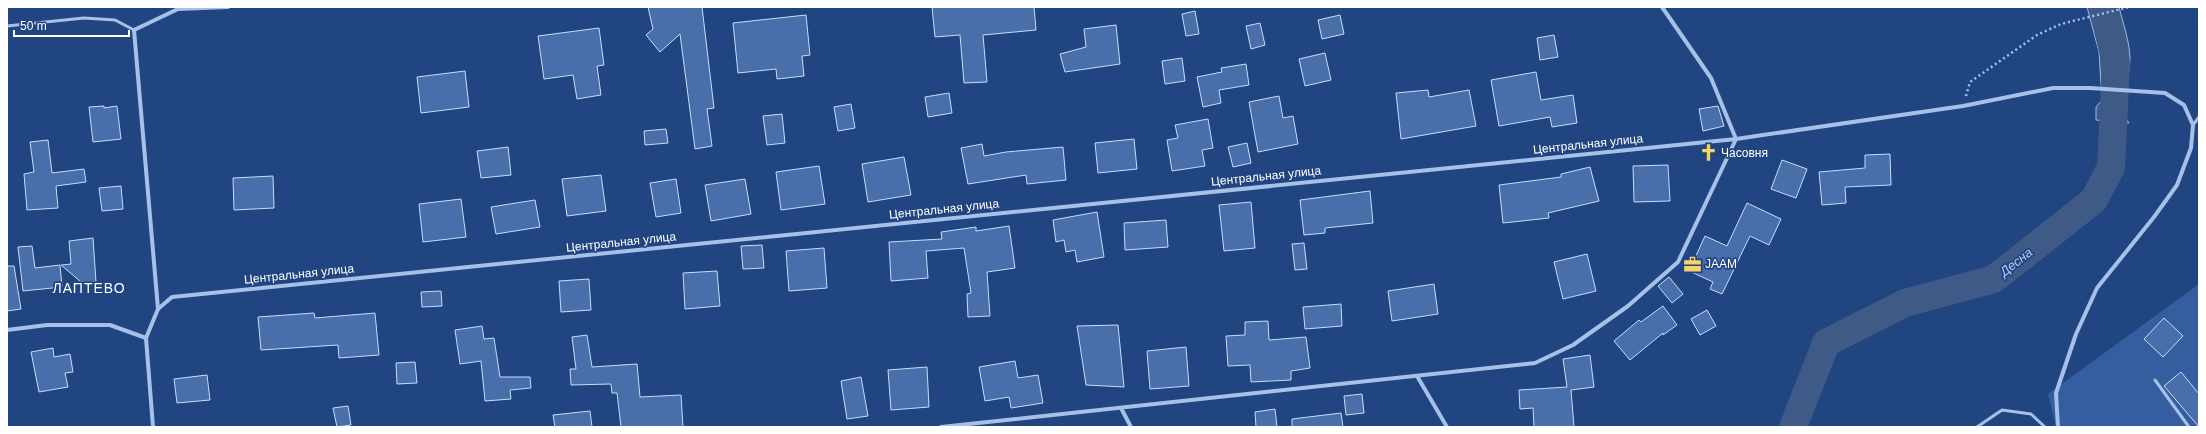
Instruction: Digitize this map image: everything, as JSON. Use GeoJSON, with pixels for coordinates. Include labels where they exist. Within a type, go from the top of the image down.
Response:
{"type":"FeatureCollection","features":[{"type":"Feature","properties":{"kind":"street"},"geometry":{"type":"LineString","coordinates":[[153,427],[146,338],[158,309],[134,30],[178,9],[228,7]]}},
{"type":"Feature","properties":{"kind":"street"},"geometry":{"type":"LineString","coordinates":[[941,427],[1535,363],[1573,346],[1628,306],[1678,262],[1736,139],[1711,78],[1662,7]]}},
{"type":"Feature","properties":{"kind":"street","name":"Центральная улица"},"geometry":{"type":"LineString","coordinates":[[158,309],[172,297],[1736,139],[1963,106],[2053,88],[2090,88],[2165,93],[2184,105],[2193,125]]}},
{"type":"Feature","properties":{"kind":"street"},"geometry":{"type":"LineString","coordinates":[[2058,427],[2056,393],[2076,334],[2097,288],[2154,217],[2177,185],[2191,148],[2193,125]]}},
{"type":"Feature","properties":{"kind":"street"},"geometry":{"type":"LineString","coordinates":[[7,330],[48,325],[110,325],[146,338]]}},
{"type":"Feature","properties":{"kind":"street"},"geometry":{"type":"LineString","coordinates":[[1417,376],[1447,427]]}},
{"type":"Feature","properties":{"kind":"street"},"geometry":{"type":"LineString","coordinates":[[1121,408],[1131,427]]}},
{"type":"Feature","properties":{"kind":"lane"},"geometry":{"type":"LineString","coordinates":[[7,26],[84,18],[115,20],[134,30]]}},
{"type":"Feature","properties":{"kind":"lane"},"geometry":{"type":"LineString","coordinates":[[2193,125],[2199,117]]}},
{"type":"Feature","properties":{"kind":"lane"},"geometry":{"type":"LineString","coordinates":[[2155,380],[2189,427]]}},
{"type":"Feature","properties":{"kind":"lane"},"geometry":{"type":"LineString","coordinates":[[1976,427],[2002,410],[2031,414],[2045,427]]}},
{"type":"Feature","properties":{"kind":"path"},"geometry":{"type":"LineString","coordinates":[[1963,106],[1970,82],[2037,35],[2061,24],[2129,7]]}},
{"type":"Feature","properties":{"kind":"shaded area"},"geometry":{"type":"Polygon","coordinates":[[[2199,284],[2199,427],[2056,427],[2048,394],[2199,284]]]}},
{"type":"Feature","properties":{"kind":"water"},"geometry":{"type":"Polygon","coordinates":[[[2087,7],[2119,7],[2130,53],[2124,101],[2125,116],[2129,123],[2096,120],[2096,107],[2102,100],[2099,52],[2087,7]]]}},
{"type":"Feature","properties":{"kind":"building"},"geometry":{"type":"Polygon","coordinates":[[[648,7],[702,7],[714,108],[707,109],[712,146],[695,149],[680,34],[660,52],[646,35],[653,29],[648,7]]]}},
{"type":"Feature","properties":{"kind":"building"},"geometry":{"type":"Polygon","coordinates":[[[932,7],[1034,7],[1036,30],[983,35],[987,82],[964,83],[960,35],[935,37],[932,7]]]}},
{"type":"Feature","properties":{"kind":"building"},"geometry":{"type":"Polygon","coordinates":[[[1195,11],[1199,34],[1186,36],[1182,14],[1195,11]]]}},
{"type":"Feature","properties":{"kind":"building"},"geometry":{"type":"Polygon","coordinates":[[[806,15],[810,55],[802,56],[804,76],[777,79],[776,69],[738,73],[733,23],[806,15]]]}},
{"type":"Feature","properties":{"kind":"building"},"geometry":{"type":"Polygon","coordinates":[[[1340,15],[1344,34],[1322,39],[1318,20],[1340,15]]]}},
{"type":"Feature","properties":{"kind":"building"},"geometry":{"type":"Polygon","coordinates":[[[1260,23],[1265,45],[1251,49],[1246,26],[1260,23]]]}},
{"type":"Feature","properties":{"kind":"building"},"geometry":{"type":"Polygon","coordinates":[[[1116,25],[1120,64],[1065,72],[1060,54],[1086,47],[1084,29],[1116,25]]]}},
{"type":"Feature","properties":{"kind":"building"},"geometry":{"type":"Polygon","coordinates":[[[599,28],[604,65],[597,66],[601,95],[577,99],[573,75],[544,79],[538,36],[599,28]]]}},
{"type":"Feature","properties":{"kind":"building"},"geometry":{"type":"Polygon","coordinates":[[[1554,35],[1558,57],[1540,60],[1537,38],[1554,35]]]}},
{"type":"Feature","properties":{"kind":"building"},"geometry":{"type":"Polygon","coordinates":[[[1325,53],[1331,80],[1305,86],[1299,59],[1325,53]]]}},
{"type":"Feature","properties":{"kind":"building"},"geometry":{"type":"Polygon","coordinates":[[[1182,58],[1185,81],[1165,84],[1162,61],[1182,58]]]}},
{"type":"Feature","properties":{"kind":"building"},"geometry":{"type":"Polygon","coordinates":[[[1246,64],[1249,85],[1219,90],[1221,103],[1203,107],[1197,77],[1222,72],[1221,68],[1246,64]]]}},
{"type":"Feature","properties":{"kind":"building"},"geometry":{"type":"Polygon","coordinates":[[[465,71],[469,107],[421,113],[417,77],[465,71]]]}},
{"type":"Feature","properties":{"kind":"building"},"geometry":{"type":"Polygon","coordinates":[[[1536,72],[1541,100],[1573,95],[1577,123],[1552,127],[1550,117],[1499,126],[1491,80],[1536,72]]]}},
{"type":"Feature","properties":{"kind":"building"},"geometry":{"type":"Polygon","coordinates":[[[1428,90],[1429,97],[1469,90],[1476,126],[1401,139],[1396,93],[1428,90]]]}},
{"type":"Feature","properties":{"kind":"building"},"geometry":{"type":"Polygon","coordinates":[[[949,93],[952,113],[928,117],[925,97],[949,93]]]}},
{"type":"Feature","properties":{"kind":"building"},"geometry":{"type":"Polygon","coordinates":[[[1279,96],[1283,118],[1293,116],[1298,144],[1258,152],[1249,102],[1279,96]]]}},
{"type":"Feature","properties":{"kind":"building"},"geometry":{"type":"Polygon","coordinates":[[[851,104],[855,128],[838,131],[834,107],[851,104]]]}},
{"type":"Feature","properties":{"kind":"building"},"geometry":{"type":"Polygon","coordinates":[[[104,106],[104,108],[117,106],[121,139],[93,142],[89,107],[104,106]]]}},
{"type":"Feature","properties":{"kind":"building"},"geometry":{"type":"Polygon","coordinates":[[[1718,106],[1724,126],[1703,131],[1699,109],[1718,106]]]}},
{"type":"Feature","properties":{"kind":"building"},"geometry":{"type":"Polygon","coordinates":[[[782,114],[785,143],[767,145],[763,116],[782,114]]]}},
{"type":"Feature","properties":{"kind":"building"},"geometry":{"type":"Polygon","coordinates":[[[1208,119],[1213,148],[1202,150],[1205,166],[1172,171],[1167,140],[1178,138],[1175,125],[1208,119]]]}},
{"type":"Feature","properties":{"kind":"building"},"geometry":{"type":"Polygon","coordinates":[[[666,129],[668,143],[645,145],[644,131],[666,129]]]}},
{"type":"Feature","properties":{"kind":"building"},"geometry":{"type":"Polygon","coordinates":[[[1134,139],[1137,169],[1098,173],[1095,143],[1134,139]]]}},
{"type":"Feature","properties":{"kind":"building"},"geometry":{"type":"Polygon","coordinates":[[[48,140],[52,173],[84,169],[86,182],[56,186],[58,208],[27,210],[24,174],[34,172],[30,142],[48,140]]]}},
{"type":"Feature","properties":{"kind":"building"},"geometry":{"type":"Polygon","coordinates":[[[1247,143],[1251,163],[1233,167],[1228,147],[1247,143]]]}},
{"type":"Feature","properties":{"kind":"building"},"geometry":{"type":"Polygon","coordinates":[[[982,144],[984,156],[1006,152],[1063,147],[1066,180],[1027,184],[1026,175],[968,184],[961,148],[982,144]]]}},
{"type":"Feature","properties":{"kind":"building"},"geometry":{"type":"Polygon","coordinates":[[[508,147],[511,175],[481,178],[477,151],[508,147]]]}},
{"type":"Feature","properties":{"kind":"building"},"geometry":{"type":"Polygon","coordinates":[[[1890,154],[1891,185],[1845,187],[1846,203],[1822,205],[1819,172],[1865,168],[1865,155],[1890,154]]]}},
{"type":"Feature","properties":{"kind":"building"},"geometry":{"type":"Polygon","coordinates":[[[904,157],[911,195],[868,202],[862,164],[904,157]]]}},
{"type":"Feature","properties":{"kind":"building"},"geometry":{"type":"Polygon","coordinates":[[[1782,160],[1807,169],[1796,198],[1771,189],[1782,160]]]}},
{"type":"Feature","properties":{"kind":"building"},"geometry":{"type":"Polygon","coordinates":[[[1668,165],[1670,201],[1634,202],[1633,166],[1668,165]]]}},
{"type":"Feature","properties":{"kind":"building"},"geometry":{"type":"Polygon","coordinates":[[[819,166],[825,204],[781,210],[776,172],[819,166]]]}},
{"type":"Feature","properties":{"kind":"building"},"geometry":{"type":"Polygon","coordinates":[[[1590,167],[1599,201],[1548,213],[1549,218],[1503,223],[1499,185],[1561,177],[1561,174],[1590,167]]]}},
{"type":"Feature","properties":{"kind":"building"},"geometry":{"type":"Polygon","coordinates":[[[601,175],[606,211],[567,216],[562,179],[601,175]]]}},
{"type":"Feature","properties":{"kind":"building"},"geometry":{"type":"Polygon","coordinates":[[[273,176],[274,208],[234,210],[233,178],[273,176]]]}},
{"type":"Feature","properties":{"kind":"building"},"geometry":{"type":"Polygon","coordinates":[[[676,179],[681,213],[656,217],[650,183],[676,179]]]}},
{"type":"Feature","properties":{"kind":"building"},"geometry":{"type":"Polygon","coordinates":[[[745,179],[751,214],[711,221],[705,185],[745,179]]]}},
{"type":"Feature","properties":{"kind":"building"},"geometry":{"type":"Polygon","coordinates":[[[121,186],[123,209],[102,211],[99,188],[121,186]]]}},
{"type":"Feature","properties":{"kind":"building"},"geometry":{"type":"Polygon","coordinates":[[[1370,191],[1373,223],[1325,228],[1325,233],[1304,235],[1300,200],[1370,191]]]}},
{"type":"Feature","properties":{"kind":"building"},"geometry":{"type":"Polygon","coordinates":[[[461,199],[466,237],[423,242],[419,204],[461,199]]]}},
{"type":"Feature","properties":{"kind":"building"},"geometry":{"type":"Polygon","coordinates":[[[535,200],[540,227],[496,234],[491,207],[535,200]]]}},
{"type":"Feature","properties":{"kind":"building"},"geometry":{"type":"Polygon","coordinates":[[[1251,202],[1255,248],[1224,251],[1219,205],[1251,202]]]}},
{"type":"Feature","properties":{"kind":"building"},"geometry":{"type":"Polygon","coordinates":[[[1747,203],[1781,219],[1769,245],[1750,236],[1722,294],[1710,289],[1713,282],[1689,271],[1705,236],[1727,246],[1747,203]]]}},
{"type":"Feature","properties":{"kind":"building"},"geometry":{"type":"Polygon","coordinates":[[[1097,212],[1104,257],[1077,262],[1075,250],[1066,252],[1064,240],[1056,242],[1053,220],[1097,212]]]}},
{"type":"Feature","properties":{"kind":"building"},"geometry":{"type":"Polygon","coordinates":[[[1166,220],[1168,247],[1125,250],[1124,223],[1166,220]]]}},
{"type":"Feature","properties":{"kind":"building"},"geometry":{"type":"Polygon","coordinates":[[[1009,226],[1015,268],[987,272],[990,316],[968,317],[967,294],[971,293],[964,248],[926,251],[928,278],[891,281],[889,242],[942,239],[941,232],[976,227],[976,231],[1009,226]]]}},
{"type":"Feature","properties":{"kind":"building"},"geometry":{"type":"Polygon","coordinates":[[[93,238],[96,282],[81,282],[61,265],[71,264],[69,241],[93,238]]]}},
{"type":"Feature","properties":{"kind":"building"},"geometry":{"type":"Polygon","coordinates":[[[1304,243],[1307,269],[1295,270],[1292,244],[1304,243]]]}},
{"type":"Feature","properties":{"kind":"building"},"geometry":{"type":"Polygon","coordinates":[[[762,245],[764,268],[743,269],[741,246],[762,245]]]}},
{"type":"Feature","properties":{"kind":"building"},"geometry":{"type":"Polygon","coordinates":[[[32,246],[35,268],[60,265],[62,287],[23,291],[18,247],[32,246]]]}},
{"type":"Feature","properties":{"kind":"building"},"geometry":{"type":"Polygon","coordinates":[[[824,248],[827,288],[789,291],[786,251],[824,248]]]}},
{"type":"Feature","properties":{"kind":"building"},"geometry":{"type":"Polygon","coordinates":[[[1587,254],[1596,291],[1563,299],[1554,262],[1587,254]]]}},
{"type":"Feature","properties":{"kind":"building"},"geometry":{"type":"Polygon","coordinates":[[[7,266],[14,266],[21,309],[7,311],[7,266]]]}},
{"type":"Feature","properties":{"kind":"building"},"geometry":{"type":"Polygon","coordinates":[[[717,271],[720,306],[685,309],[683,273],[717,271]]]}},
{"type":"Feature","properties":{"kind":"building"},"geometry":{"type":"Polygon","coordinates":[[[1669,277],[1683,294],[1672,303],[1658,286],[1669,277]]]}},
{"type":"Feature","properties":{"kind":"building"},"geometry":{"type":"Polygon","coordinates":[[[589,279],[591,310],[561,312],[559,281],[589,279]]]}},
{"type":"Feature","properties":{"kind":"building"},"geometry":{"type":"Polygon","coordinates":[[[1434,284],[1438,314],[1392,321],[1388,291],[1434,284]]]}},
{"type":"Feature","properties":{"kind":"building"},"geometry":{"type":"Polygon","coordinates":[[[441,291],[442,306],[422,307],[421,292],[441,291]]]}},
{"type":"Feature","properties":{"kind":"building"},"geometry":{"type":"Polygon","coordinates":[[[1341,304],[1342,326],[1305,329],[1303,307],[1341,304]]]}},
{"type":"Feature","properties":{"kind":"building"},"geometry":{"type":"Polygon","coordinates":[[[1663,306],[1677,325],[1663,335],[1663,333],[1630,360],[1614,341],[1639,320],[1641,322],[1663,306]]]}},
{"type":"Feature","properties":{"kind":"building"},"geometry":{"type":"Polygon","coordinates":[[[1707,310],[1716,326],[1700,335],[1691,319],[1707,310]]]}},
{"type":"Feature","properties":{"kind":"building"},"geometry":{"type":"Polygon","coordinates":[[[314,313],[315,318],[375,313],[379,355],[339,358],[338,345],[261,350],[258,317],[314,313]]]}},
{"type":"Feature","properties":{"kind":"building"},"geometry":{"type":"Polygon","coordinates":[[[2164,318],[2183,336],[2163,357],[2144,339],[2164,318]]]}},
{"type":"Feature","properties":{"kind":"building"},"geometry":{"type":"Polygon","coordinates":[[[1268,321],[1269,340],[1306,337],[1310,368],[1291,371],[1291,380],[1251,382],[1250,365],[1228,366],[1226,336],[1245,335],[1245,322],[1268,321]]]}},
{"type":"Feature","properties":{"kind":"building"},"geometry":{"type":"Polygon","coordinates":[[[1118,325],[1124,387],[1086,385],[1077,326],[1118,325]]]}},
{"type":"Feature","properties":{"kind":"building"},"geometry":{"type":"Polygon","coordinates":[[[482,326],[484,339],[494,338],[500,377],[530,377],[531,388],[510,390],[511,399],[485,401],[481,361],[460,364],[455,330],[482,326]]]}},
{"type":"Feature","properties":{"kind":"building"},"geometry":{"type":"Polygon","coordinates":[[[587,335],[592,367],[637,364],[640,397],[681,395],[683,427],[621,427],[617,393],[612,393],[611,384],[571,385],[570,369],[576,369],[572,337],[587,335]]]}},
{"type":"Feature","properties":{"kind":"building"},"geometry":{"type":"Polygon","coordinates":[[[1186,347],[1189,386],[1150,389],[1147,351],[1186,347]]]}},
{"type":"Feature","properties":{"kind":"building"},"geometry":{"type":"Polygon","coordinates":[[[53,348],[54,357],[70,354],[73,372],[65,373],[68,387],[39,392],[31,352],[53,348]]]}},
{"type":"Feature","properties":{"kind":"building"},"geometry":{"type":"Polygon","coordinates":[[[1590,355],[1594,387],[1571,390],[1574,427],[1534,427],[1533,408],[1520,409],[1519,390],[1567,387],[1563,359],[1590,355]]]}},
{"type":"Feature","properties":{"kind":"building"},"geometry":{"type":"Polygon","coordinates":[[[1015,361],[1018,378],[1038,375],[1043,403],[1011,408],[1009,397],[985,401],[979,367],[1015,361]]]}},
{"type":"Feature","properties":{"kind":"building"},"geometry":{"type":"Polygon","coordinates":[[[415,362],[417,383],[397,384],[396,363],[415,362]]]}},
{"type":"Feature","properties":{"kind":"building"},"geometry":{"type":"Polygon","coordinates":[[[927,367],[929,407],[891,410],[888,370],[927,367]]]}},
{"type":"Feature","properties":{"kind":"building"},"geometry":{"type":"Polygon","coordinates":[[[2181,372],[2199,394],[2199,427],[2164,386],[2181,372]]]}},
{"type":"Feature","properties":{"kind":"building"},"geometry":{"type":"Polygon","coordinates":[[[207,375],[210,400],[177,403],[174,379],[207,375]]]}},
{"type":"Feature","properties":{"kind":"building"},"geometry":{"type":"Polygon","coordinates":[[[861,377],[868,416],[847,419],[841,381],[861,377]]]}},
{"type":"Feature","properties":{"kind":"building"},"geometry":{"type":"Polygon","coordinates":[[[1362,394],[1364,413],[1346,415],[1344,396],[1362,394]]]}},
{"type":"Feature","properties":{"kind":"building"},"geometry":{"type":"Polygon","coordinates":[[[348,406],[351,425],[337,427],[333,408],[348,406]]]}},
{"type":"Feature","properties":{"kind":"building"},"geometry":{"type":"Polygon","coordinates":[[[1275,409],[1277,427],[1256,427],[1255,412],[1275,409]]]}},
{"type":"Feature","properties":{"kind":"building"},"geometry":{"type":"Polygon","coordinates":[[[590,411],[592,427],[555,427],[553,415],[590,411]]]}},
{"type":"Feature","properties":{"kind":"building"},"geometry":{"type":"Polygon","coordinates":[[[1341,413],[1343,427],[1292,427],[1292,419],[1341,413]]]}},
{"type":"Feature","properties":{"kind":"waterway","name":"Десна"},"geometry":{"type":"LineString","coordinates":[[1793,427],[1826,343],[1905,303],[1994,279],[2094,200],[2111,167],[2116,63],[2103,7]]}},
{"type":"Feature","properties":{"kind":"place","name":"Часовня"},"geometry":{"type":"Point","coordinates":[1708,153]}},
{"type":"Feature","properties":{"kind":"place","name":"JAAM"},"geometry":{"type":"Point","coordinates":[1692,264]}},
{"type":"Feature","properties":{"kind":"district","name":"ЛАПТЕВО"},"geometry":{"type":"Point","coordinates":[89,288]}}]}
